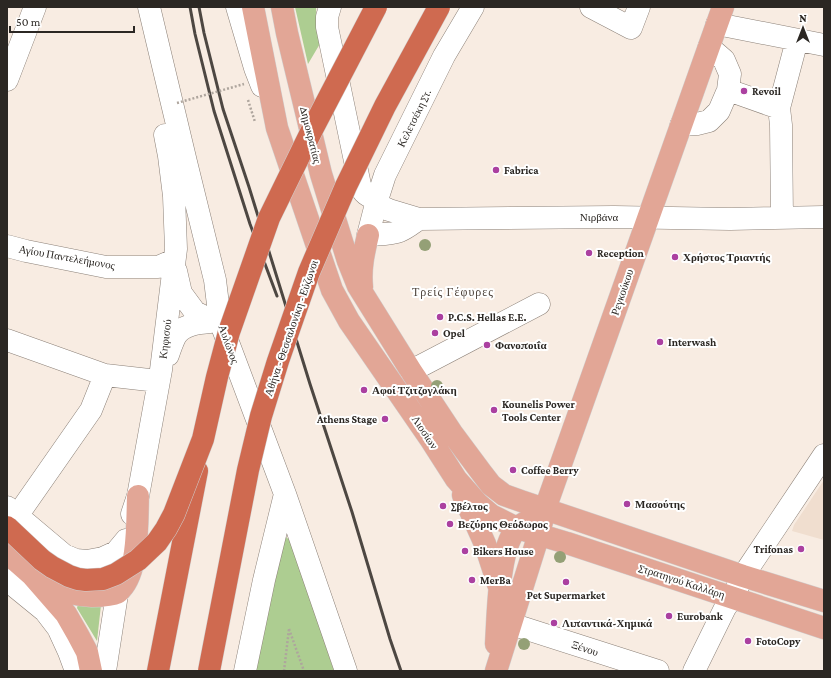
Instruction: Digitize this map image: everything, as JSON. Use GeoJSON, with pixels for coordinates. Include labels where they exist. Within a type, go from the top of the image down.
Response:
{"type":"FeatureCollection","features":[{"type":"Feature","properties":{"kind":"highway"},"geometry":{"type":"LineString","coordinates":[[158,671],[203,439],[227,340],[269,218],[313,128],[376,7]]}},
{"type":"Feature","properties":{"kind":"highway","name":"Αθήνα - Θεσσαλονίκη - Εύζωνοι"},"geometry":{"type":"LineString","coordinates":[[209,671],[248,470],[261,416],[278,361],[309,272],[346,186],[385,106],[439,7]]}},
{"type":"Feature","properties":{"kind":"highway"},"geometry":{"type":"LineString","coordinates":[[10,517],[42,560],[62,573],[74,578],[86,580],[98,580],[111,577],[145,555],[166,529],[174,514],[203,439]]}},
{"type":"Feature","properties":{"kind":"main road"},"geometry":{"type":"LineString","coordinates":[[253,7],[277,128]]}},
{"type":"Feature","properties":{"kind":"main road","name":"Δημοκρατίας"},"geometry":{"type":"LineString","coordinates":[[282,7],[321,174],[348,261]]}},
{"type":"Feature","properties":{"kind":"main road","name":"Ρεγκούκου"},"geometry":{"type":"LineString","coordinates":[[545,509],[720,15]]}},
{"type":"Feature","properties":{"kind":"main road","name":"Λιοσίων"},"geometry":{"type":"LineString","coordinates":[[277,128],[332,290],[349,321],[456,479],[491,516],[517,528]]}},
{"type":"Feature","properties":{"kind":"main road"},"geometry":{"type":"LineString","coordinates":[[362,292],[362,262],[368,235]]}},
{"type":"Feature","properties":{"kind":"main road","name":"Λιοσίων"},"geometry":{"type":"LineString","coordinates":[[348,261],[358,286],[411,371],[480,472],[491,485],[504,494],[545,509]]}},
{"type":"Feature","properties":{"kind":"main road"},"geometry":{"type":"LineString","coordinates":[[456,479],[485,544],[500,589]]}},
{"type":"Feature","properties":{"kind":"main road"},"geometry":{"type":"LineString","coordinates":[[7,553],[32,575],[48,586],[84,596],[105,596],[117,593],[125,585],[130,575],[134,558],[138,496]]}},
{"type":"Feature","properties":{"kind":"main road"},"geometry":{"type":"LineString","coordinates":[[493,671],[504,558],[510,540],[517,528],[545,509]]}},
{"type":"Feature","properties":{"kind":"main road"},"geometry":{"type":"LineString","coordinates":[[496,671],[539,534],[545,509]]}},
{"type":"Feature","properties":{"kind":"main road"},"geometry":{"type":"LineString","coordinates":[[545,509],[743,576],[824,601]]}},
{"type":"Feature","properties":{"kind":"main road"},"geometry":{"type":"LineString","coordinates":[[517,528],[539,534]]}},
{"type":"Feature","properties":{"kind":"main road","name":"Στρατηγού Καλλάρη"},"geometry":{"type":"LineString","coordinates":[[539,534],[824,628]]}},
{"type":"Feature","properties":{"kind":"main road"},"geometry":{"type":"LineString","coordinates":[[32,575],[66,614],[87,652],[91,671]]}},
{"type":"Feature","properties":{"kind":"street"},"geometry":{"type":"LineString","coordinates":[[7,80],[35,7]]}},
{"type":"Feature","properties":{"kind":"street","name":"Κηφισού"},"geometry":{"type":"LineString","coordinates":[[105,671],[128,528],[138,496],[160,376],[176,249],[174,196],[169,156],[134,7]]}},
{"type":"Feature","properties":{"kind":"street","name":"Αυλώνος"},"geometry":{"type":"LineString","coordinates":[[149,7],[215,280],[220,322],[285,494],[346,671]]}},
{"type":"Feature","properties":{"kind":"street"},"geometry":{"type":"LineString","coordinates":[[236,7],[255,68],[277,128]]}},
{"type":"Feature","properties":{"kind":"street","name":"Νιρβάνα"},"geometry":{"type":"LineString","coordinates":[[330,7],[327,17],[327,27],[360,185],[365,194],[385,209],[419,219],[648,217],[730,219],[824,217]]}},
{"type":"Feature","properties":{"kind":"street","name":"Κελετσέκη Στ."},"geometry":{"type":"LineString","coordinates":[[368,235],[385,175],[441,63],[473,7]]}},
{"type":"Feature","properties":{"kind":"street"},"geometry":{"type":"LineString","coordinates":[[591,7],[631,28],[639,7]]}},
{"type":"Feature","properties":{"kind":"street"},"geometry":{"type":"LineString","coordinates":[[720,15],[797,40],[824,45]]}},
{"type":"Feature","properties":{"kind":"street"},"geometry":{"type":"LineString","coordinates":[[782,218],[781,125],[779,108],[797,40]]}},
{"type":"Feature","properties":{"kind":"street"},"geometry":{"type":"LineString","coordinates":[[681,125],[697,124],[708,121],[719,111],[728,90],[730,74],[724,60],[709,47]]}},
{"type":"Feature","properties":{"kind":"street"},"geometry":{"type":"LineString","coordinates":[[728,90],[779,108]]}},
{"type":"Feature","properties":{"kind":"street"},"geometry":{"type":"LineString","coordinates":[[368,235],[398,232],[419,219]]}},
{"type":"Feature","properties":{"kind":"street","name":"Αγίου Παντελεήμονος"},"geometry":{"type":"LineString","coordinates":[[7,246],[106,267],[158,267],[174,260]]}},
{"type":"Feature","properties":{"kind":"street"},"geometry":{"type":"LineString","coordinates":[[174,260],[180,293],[183,298],[195,312],[220,322]]}},
{"type":"Feature","properties":{"kind":"street"},"geometry":{"type":"LineString","coordinates":[[411,371],[539,304]]}},
{"type":"Feature","properties":{"kind":"street"},"geometry":{"type":"LineString","coordinates":[[7,340],[105,376],[160,376],[176,336],[180,331],[185,327],[193,325],[220,322]]}},
{"type":"Feature","properties":{"kind":"street"},"geometry":{"type":"LineString","coordinates":[[105,376],[91,410],[10,517],[64,555],[76,560],[87,561],[103,558],[116,552],[126,540]]}},
{"type":"Feature","properties":{"kind":"street"},"geometry":{"type":"LineString","coordinates":[[694,671],[725,608],[743,576],[824,455]]}},
{"type":"Feature","properties":{"kind":"street"},"geometry":{"type":"LineString","coordinates":[[245,671],[264,580],[285,494]]}},
{"type":"Feature","properties":{"kind":"street"},"geometry":{"type":"LineString","coordinates":[[7,580],[45,611],[58,628],[76,671]]}},
{"type":"Feature","properties":{"kind":"street","name":"Ξένου"},"geometry":{"type":"LineString","coordinates":[[511,624],[658,671]]}},
{"type":"Feature","properties":{"kind":"path"},"geometry":{"type":"LineString","coordinates":[[177,103],[244,84]]}},
{"type":"Feature","properties":{"kind":"path"},"geometry":{"type":"LineString","coordinates":[[248,99],[255,122]]}},
{"type":"Feature","properties":{"kind":"path"},"geometry":{"type":"LineString","coordinates":[[284,671],[289,629],[304,671]]}},
{"type":"Feature","properties":{"kind":"shaded area"},"geometry":{"type":"Polygon","coordinates":[[[824,480],[824,540],[792,531],[794,525],[824,480]]]}},
{"type":"Feature","properties":{"kind":"green space"},"geometry":{"type":"Polygon","coordinates":[[[295,7],[316,7],[317,29],[321,42],[308,64],[295,7]]]}},
{"type":"Feature","properties":{"kind":"green space"},"geometry":{"type":"Polygon","coordinates":[[[286,537],[292,542],[334,671],[254,671],[279,549],[286,537]]]}},
{"type":"Feature","properties":{"kind":"green space"},"geometry":{"type":"Polygon","coordinates":[[[78,604],[101,605],[97,641],[77,608],[78,604]]]}},
{"type":"Feature","properties":{"kind":"railway"},"geometry":{"type":"LineString","coordinates":[[190,7],[214,111],[250,224],[277,296]]}},
{"type":"Feature","properties":{"kind":"railway"},"geometry":{"type":"LineString","coordinates":[[199,7],[223,109],[352,512],[401,671]]}},
{"type":"Feature","properties":{"kind":"place","name":"Revoil"},"geometry":{"type":"Point","coordinates":[744,91]}},
{"type":"Feature","properties":{"kind":"place","name":"Fabrica"},"geometry":{"type":"Point","coordinates":[496,170]}},
{"type":"Feature","properties":{"kind":"place","name":"Reception"},"geometry":{"type":"Point","coordinates":[589,253]}},
{"type":"Feature","properties":{"kind":"place","name":"Χρήστος Τριαντής"},"geometry":{"type":"Point","coordinates":[675,257]}},
{"type":"Feature","properties":{"kind":"place","name":"P.C.S. Hellas E.E."},"geometry":{"type":"Point","coordinates":[440,317]}},
{"type":"Feature","properties":{"kind":"place","name":"Opel"},"geometry":{"type":"Point","coordinates":[435,333]}},
{"type":"Feature","properties":{"kind":"place","name":"Interwash"},"geometry":{"type":"Point","coordinates":[660,342]}},
{"type":"Feature","properties":{"kind":"place","name":"Φανοποιΐα"},"geometry":{"type":"Point","coordinates":[487,345]}},
{"type":"Feature","properties":{"kind":"place","name":"Αφοί Τζιτζογλάκη"},"geometry":{"type":"Point","coordinates":[364,390]}},
{"type":"Feature","properties":{"kind":"place","name":"Kounelis Power Tools Center"},"geometry":{"type":"Point","coordinates":[494,410]}},
{"type":"Feature","properties":{"kind":"place","name":"Athens Stage"},"geometry":{"type":"Point","coordinates":[385,419]}},
{"type":"Feature","properties":{"kind":"place","name":"Coffee Berry"},"geometry":{"type":"Point","coordinates":[513,470]}},
{"type":"Feature","properties":{"kind":"place","name":"Μασούτης"},"geometry":{"type":"Point","coordinates":[627,504]}},
{"type":"Feature","properties":{"kind":"place","name":"Σβέλτος"},"geometry":{"type":"Point","coordinates":[443,506]}},
{"type":"Feature","properties":{"kind":"place","name":"Βεζύρης Θεόδωρος"},"geometry":{"type":"Point","coordinates":[450,524]}},
{"type":"Feature","properties":{"kind":"place","name":"Trifonas"},"geometry":{"type":"Point","coordinates":[801,549]}},
{"type":"Feature","properties":{"kind":"place","name":"Bikers House"},"geometry":{"type":"Point","coordinates":[465,551]}},
{"type":"Feature","properties":{"kind":"place","name":"MerBa"},"geometry":{"type":"Point","coordinates":[472,580]}},
{"type":"Feature","properties":{"kind":"place","name":"Pet Supermarket"},"geometry":{"type":"Point","coordinates":[566,582]}},
{"type":"Feature","properties":{"kind":"place","name":"Eurobank"},"geometry":{"type":"Point","coordinates":[669,616]}},
{"type":"Feature","properties":{"kind":"place","name":"Λιπαντικά-Χημικά"},"geometry":{"type":"Point","coordinates":[554,623]}},
{"type":"Feature","properties":{"kind":"place","name":"FotoCopy"},"geometry":{"type":"Point","coordinates":[748,641]}},
{"type":"Feature","properties":{"kind":"district","name":"Τρείς Γέφυρες"},"geometry":{"type":"Point","coordinates":[453,292]}}]}
